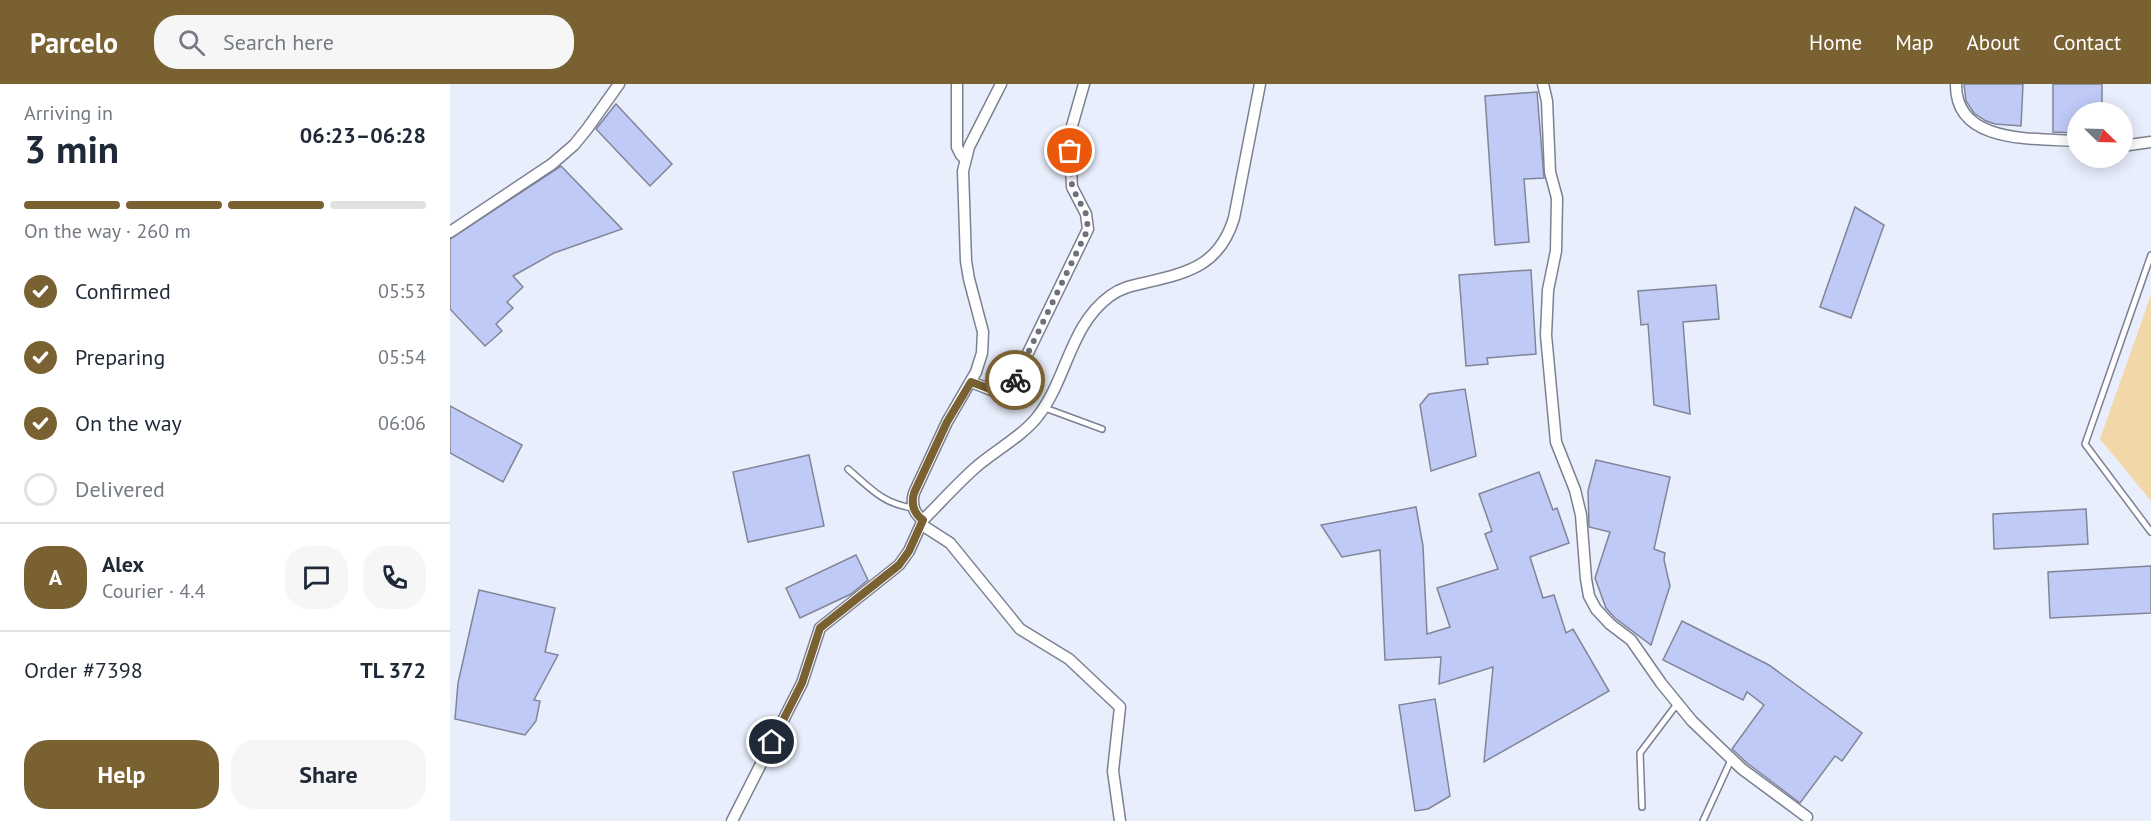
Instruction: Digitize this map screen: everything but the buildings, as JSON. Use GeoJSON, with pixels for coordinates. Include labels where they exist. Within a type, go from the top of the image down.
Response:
{"type":"FeatureCollection","features":[{"type":"Feature","properties":{"kind":"street"},"geometry":{"type":"LineString","coordinates":[[450,232],[552,164],[574,145],[619,84]]}},
{"type":"Feature","properties":{"kind":"street"},"geometry":{"type":"LineString","coordinates":[[957,84],[957,147],[965,159]]}},
{"type":"Feature","properties":{"kind":"street"},"geometry":{"type":"LineString","coordinates":[[1002,84],[974,136],[965,159],[962,186],[966,261],[983,332],[979,365],[947,422],[923,472],[912,500],[913,508],[922,522],[950,543],[1020,629],[1069,659],[1120,707],[1113,771],[1120,821]]}},
{"type":"Feature","properties":{"kind":"street"},"geometry":{"type":"LineString","coordinates":[[971,382],[999,393],[1008,392],[1088,229],[1086,214],[1072,187],[1070,151],[1072,126],[1084,84]]}},
{"type":"Feature","properties":{"kind":"street"},"geometry":{"type":"LineString","coordinates":[[732,821],[802,683],[820,628],[899,565],[909,551],[922,522],[975,468],[1036,419],[1045,408],[1070,351],[1103,302],[1123,288],[1198,267],[1208,261],[1224,243],[1232,224],[1242,184],[1249,134],[1260,84]]}},
{"type":"Feature","properties":{"kind":"street"},"geometry":{"type":"LineString","coordinates":[[1543,84],[1547,101],[1550,172],[1557,198],[1556,251],[1548,290],[1546,335],[1557,442],[1575,490],[1581,515],[1589,596],[1596,609],[1610,624],[1631,640],[1692,721],[1742,769],[1807,817]]}},
{"type":"Feature","properties":{"kind":"street"},"geometry":{"type":"LineString","coordinates":[[1956,84],[1959,107],[1973,123],[1987,130],[2016,138],[2067,140]]}},
{"type":"Feature","properties":{"kind":"street"},"geometry":{"type":"LineString","coordinates":[[2133,144],[2151,142]]}},
{"type":"Feature","properties":{"kind":"lane"},"geometry":{"type":"LineString","coordinates":[[2151,255],[2085,444],[2151,532]]}},
{"type":"Feature","properties":{"kind":"lane"},"geometry":{"type":"LineString","coordinates":[[1045,408],[1102,429]]}},
{"type":"Feature","properties":{"kind":"lane"},"geometry":{"type":"LineString","coordinates":[[848,469],[880,497],[898,506],[913,508]]}},
{"type":"Feature","properties":{"kind":"lane"},"geometry":{"type":"LineString","coordinates":[[1642,807],[1640,753],[1678,703]]}},
{"type":"Feature","properties":{"kind":"lane"},"geometry":{"type":"LineString","coordinates":[[1703,821],[1731,759]]}},
{"type":"Feature","properties":{"kind":"shaded area"},"geometry":{"type":"Polygon","coordinates":[[[2151,295],[2151,501],[2100,439],[2151,295]]]}},
{"type":"Feature","properties":{"kind":"way so far"},"geometry":{"type":"LineString","coordinates":[[1015,380],[1088,229],[1086,214],[1072,187],[1070,151]]}},
{"type":"Feature","properties":{"kind":"route"},"geometry":{"type":"LineString","coordinates":[[772,742],[802,683],[820,628],[899,565],[909,551],[923,520],[913,508],[914,493],[947,422],[971,382],[1004,394],[1008,392],[1015,380]]}}]}
